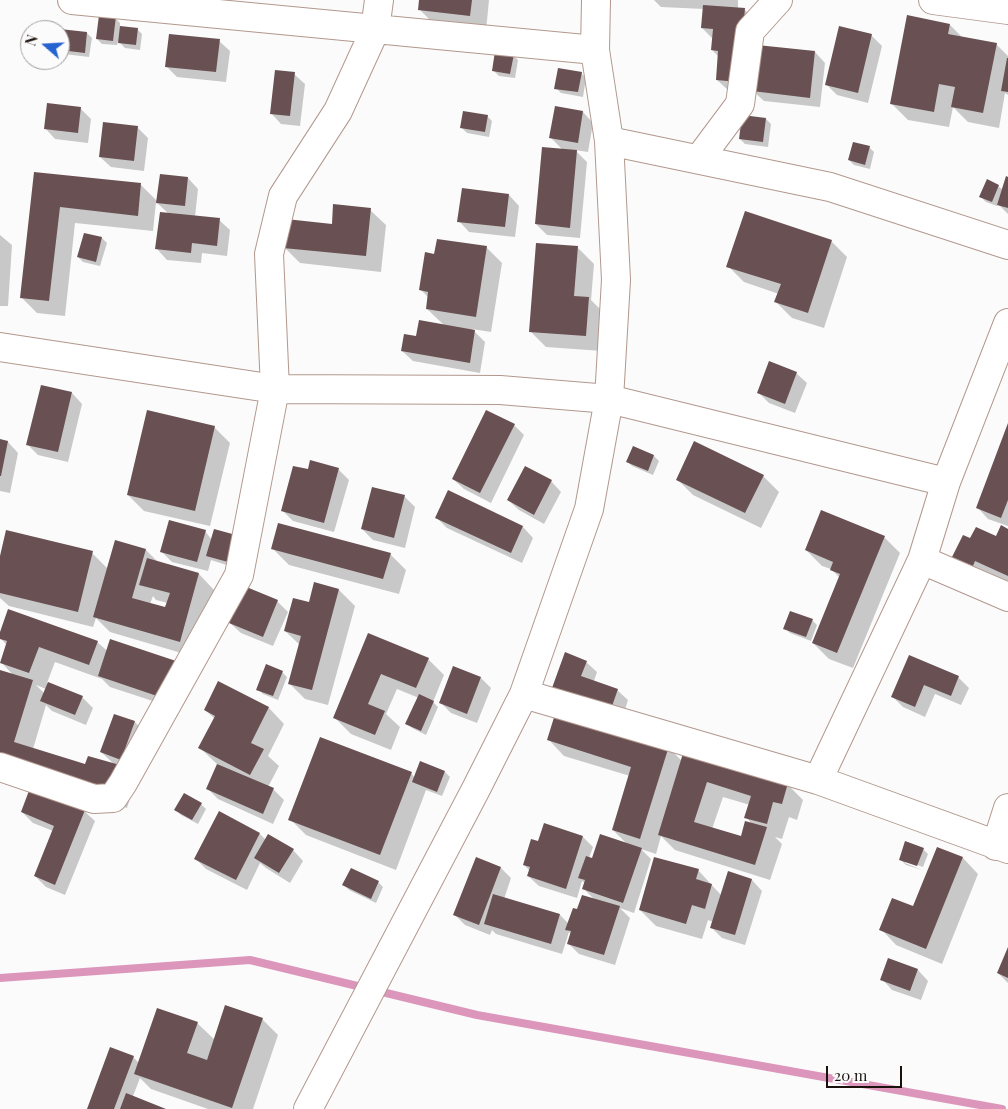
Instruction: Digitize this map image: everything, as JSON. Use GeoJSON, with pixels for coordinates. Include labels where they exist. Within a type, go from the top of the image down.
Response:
{"type":"FeatureCollection","features":[{"type":"Feature","properties":{"kind":"street"},"geometry":{"type":"LineString","coordinates":[[72,0],[594,50]]}},
{"type":"Feature","properties":{"kind":"street"},"geometry":{"type":"LineString","coordinates":[[0,767],[94,799],[113,798],[239,575],[276,389],[269,254],[284,196],[338,111],[375,30],[379,0]]}},
{"type":"Feature","properties":{"kind":"street"},"geometry":{"type":"LineString","coordinates":[[308,1109],[524,694],[589,509],[609,399],[616,280],[609,140],[594,50],[596,0]]}},
{"type":"Feature","properties":{"kind":"street"},"geometry":{"type":"LineString","coordinates":[[699,159],[740,104],[750,31],[778,0]]}},
{"type":"Feature","properties":{"kind":"street"},"geometry":{"type":"LineString","coordinates":[[933,0],[1008,10]]}},
{"type":"Feature","properties":{"kind":"street"},"geometry":{"type":"LineString","coordinates":[[609,140],[830,187],[1008,245]]}},
{"type":"Feature","properties":{"kind":"street"},"geometry":{"type":"LineString","coordinates":[[818,780],[922,560],[946,482],[1008,323]]}},
{"type":"Feature","properties":{"kind":"street"},"geometry":{"type":"LineString","coordinates":[[0,347],[276,389],[500,390],[609,399],[946,482]]}},
{"type":"Feature","properties":{"kind":"street"},"geometry":{"type":"LineString","coordinates":[[922,560],[1008,597]]}},
{"type":"Feature","properties":{"kind":"street"},"geometry":{"type":"LineString","coordinates":[[524,694],[818,780],[1002,847],[1008,808]]}},
{"type":"Feature","properties":{"kind":"building"},"geometry":{"type":"Polygon","coordinates":[[[419,0],[472,0],[470,16],[418,10],[419,0]]]}},
{"type":"Feature","properties":{"kind":"building"},"geometry":{"type":"Polygon","coordinates":[[[703,5],[745,8],[739,82],[716,80],[718,51],[711,50],[713,29],[701,28],[703,5]]]}},
{"type":"Feature","properties":{"kind":"building"},"geometry":{"type":"Polygon","coordinates":[[[99,15],[116,16],[113,41],[96,39],[99,15]]]}},
{"type":"Feature","properties":{"kind":"building"},"geometry":{"type":"Polygon","coordinates":[[[907,15],[950,24],[948,34],[997,43],[983,113],[951,107],[955,87],[939,84],[934,112],[890,104],[907,15]]]}},
{"type":"Feature","properties":{"kind":"building"},"geometry":{"type":"Polygon","coordinates":[[[120,26],[138,28],[136,45],[118,43],[120,26]]]}},
{"type":"Feature","properties":{"kind":"building"},"geometry":{"type":"Polygon","coordinates":[[[839,26],[872,34],[858,93],[825,85],[839,26]]]}},
{"type":"Feature","properties":{"kind":"building"},"geometry":{"type":"Polygon","coordinates":[[[70,30],[87,32],[85,53],[70,51],[70,30]]]}},
{"type":"Feature","properties":{"kind":"building"},"geometry":{"type":"Polygon","coordinates":[[[169,34],[220,39],[216,72],[165,67],[169,34]]]}},
{"type":"Feature","properties":{"kind":"building"},"geometry":{"type":"Polygon","coordinates":[[[757,45],[815,51],[810,98],[752,91],[757,45]]]}},
{"type":"Feature","properties":{"kind":"building"},"geometry":{"type":"Polygon","coordinates":[[[495,51],[514,54],[510,74],[492,71],[495,51]]]}},
{"type":"Feature","properties":{"kind":"building"},"geometry":{"type":"Polygon","coordinates":[[[1008,58],[1008,92],[1001,91],[1008,58]]]}},
{"type":"Feature","properties":{"kind":"building"},"geometry":{"type":"Polygon","coordinates":[[[558,68],[582,72],[578,92],[554,89],[558,68]]]}},
{"type":"Feature","properties":{"kind":"building"},"geometry":{"type":"Polygon","coordinates":[[[275,70],[295,72],[290,116],[270,114],[275,70]]]}},
{"type":"Feature","properties":{"kind":"building"},"geometry":{"type":"Polygon","coordinates":[[[47,103],[81,107],[78,133],[44,129],[47,103]]]}},
{"type":"Feature","properties":{"kind":"building"},"geometry":{"type":"Polygon","coordinates":[[[555,106],[583,111],[578,143],[549,138],[555,106]]]}},
{"type":"Feature","properties":{"kind":"building"},"geometry":{"type":"Polygon","coordinates":[[[463,111],[488,115],[485,132],[460,128],[463,111]]]}},
{"type":"Feature","properties":{"kind":"building"},"geometry":{"type":"Polygon","coordinates":[[[742,115],[766,118],[763,142],[739,139],[742,115]]]}},
{"type":"Feature","properties":{"kind":"building"},"geometry":{"type":"Polygon","coordinates":[[[103,122],[138,126],[134,161],[99,157],[103,122]]]}},
{"type":"Feature","properties":{"kind":"building"},"geometry":{"type":"Polygon","coordinates":[[[853,142],[870,146],[865,165],[848,160],[853,142]]]}},
{"type":"Feature","properties":{"kind":"building"},"geometry":{"type":"Polygon","coordinates":[[[542,147],[577,150],[570,228],[535,224],[542,147]]]}},
{"type":"Feature","properties":{"kind":"building"},"geometry":{"type":"Polygon","coordinates":[[[34,172],[141,183],[138,216],[60,207],[49,301],[20,298],[34,172]]]}},
{"type":"Feature","properties":{"kind":"building"},"geometry":{"type":"Polygon","coordinates":[[[160,174],[188,177],[185,206],[156,203],[160,174]]]}},
{"type":"Feature","properties":{"kind":"building"},"geometry":{"type":"Polygon","coordinates":[[[1006,176],[1008,177],[1008,208],[997,205],[1006,176]]]}},
{"type":"Feature","properties":{"kind":"building"},"geometry":{"type":"Polygon","coordinates":[[[987,179],[999,185],[992,202],[979,197],[987,179]]]}},
{"type":"Feature","properties":{"kind":"building"},"geometry":{"type":"Polygon","coordinates":[[[462,188],[509,194],[505,227],[457,222],[462,188]]]}},
{"type":"Feature","properties":{"kind":"building"},"geometry":{"type":"Polygon","coordinates":[[[333,204],[371,208],[366,256],[283,248],[286,219],[332,224],[333,204]]]}},
{"type":"Feature","properties":{"kind":"building"},"geometry":{"type":"Polygon","coordinates":[[[745,211],[832,240],[808,313],[774,302],[781,284],[726,267],[745,211]]]}},
{"type":"Feature","properties":{"kind":"building"},"geometry":{"type":"Polygon","coordinates":[[[160,212],[220,218],[217,246],[192,243],[191,253],[155,249],[160,212]]]}},
{"type":"Feature","properties":{"kind":"building"},"geometry":{"type":"Polygon","coordinates":[[[84,233],[102,237],[96,262],[77,257],[84,233]]]}},
{"type":"Feature","properties":{"kind":"building"},"geometry":{"type":"Polygon","coordinates":[[[437,239],[487,246],[476,317],[426,309],[428,292],[419,290],[425,252],[434,254],[437,239]]]}},
{"type":"Feature","properties":{"kind":"building"},"geometry":{"type":"Polygon","coordinates":[[[536,243],[578,246],[574,296],[589,297],[586,336],[529,332],[536,243]]]}},
{"type":"Feature","properties":{"kind":"building"},"geometry":{"type":"Polygon","coordinates":[[[419,320],[475,330],[470,363],[401,351],[404,334],[416,336],[419,320]]]}},
{"type":"Feature","properties":{"kind":"building"},"geometry":{"type":"Polygon","coordinates":[[[769,361],[797,372],[785,404],[757,393],[769,361]]]}},
{"type":"Feature","properties":{"kind":"building"},"geometry":{"type":"Polygon","coordinates":[[[41,385],[72,392],[58,452],[26,445],[41,385]]]}},
{"type":"Feature","properties":{"kind":"building"},"geometry":{"type":"Polygon","coordinates":[[[147,410],[215,426],[195,511],[127,495],[147,410]]]}},
{"type":"Feature","properties":{"kind":"building"},"geometry":{"type":"Polygon","coordinates":[[[486,410],[515,424],[480,493],[452,479],[486,410]]]}},
{"type":"Feature","properties":{"kind":"building"},"geometry":{"type":"Polygon","coordinates":[[[1008,423],[1008,500],[1001,518],[976,508],[1008,423]]]}},
{"type":"Feature","properties":{"kind":"building"},"geometry":{"type":"Polygon","coordinates":[[[0,439],[8,441],[1,476],[0,476],[0,439]]]}},
{"type":"Feature","properties":{"kind":"building"},"geometry":{"type":"Polygon","coordinates":[[[694,441],[764,475],[745,513],[676,480],[694,441]]]}},
{"type":"Feature","properties":{"kind":"building"},"geometry":{"type":"Polygon","coordinates":[[[633,446],[654,455],[648,471],[626,462],[633,446]]]}},
{"type":"Feature","properties":{"kind":"building"},"geometry":{"type":"Polygon","coordinates":[[[310,460],[339,468],[324,523],[281,511],[293,466],[308,469],[310,460]]]}},
{"type":"Feature","properties":{"kind":"building"},"geometry":{"type":"Polygon","coordinates":[[[525,466],[552,480],[534,515],[507,500],[525,466]]]}},
{"type":"Feature","properties":{"kind":"building"},"geometry":{"type":"Polygon","coordinates":[[[372,487],[405,495],[394,538],[361,529],[372,487]]]}},
{"type":"Feature","properties":{"kind":"building"},"geometry":{"type":"Polygon","coordinates":[[[448,490],[523,526],[511,553],[435,518],[448,490]]]}},
{"type":"Feature","properties":{"kind":"building"},"geometry":{"type":"Polygon","coordinates":[[[821,510],[885,536],[837,653],[812,643],[840,574],[830,570],[833,562],[805,550],[821,510]]]}},
{"type":"Feature","properties":{"kind":"building"},"geometry":{"type":"Polygon","coordinates":[[[169,520],[206,530],[197,562],[160,552],[169,520]]]}},
{"type":"Feature","properties":{"kind":"building"},"geometry":{"type":"Polygon","coordinates":[[[278,523],[391,553],[383,579],[271,549],[278,523]]]}},
{"type":"Feature","properties":{"kind":"building"},"geometry":{"type":"Polygon","coordinates":[[[1001,525],[1008,529],[1008,576],[975,561],[973,566],[952,557],[963,535],[970,538],[976,527],[996,536],[1001,525]]]}},
{"type":"Feature","properties":{"kind":"building"},"geometry":{"type":"Polygon","coordinates":[[[214,529],[236,535],[228,562],[206,556],[214,529]]]}},
{"type":"Feature","properties":{"kind":"building"},"geometry":{"type":"Polygon","coordinates":[[[6,530],[93,551],[78,612],[0,593],[0,556],[6,530]]]}},
{"type":"Feature","properties":{"kind":"building"},"geometry":{"type":"Polygon","coordinates":[[[115,540],[146,549],[132,598],[165,607],[170,593],[139,585],[147,558],[199,573],[180,642],[93,617],[115,540]]]}},
{"type":"Feature","properties":{"kind":"building"},"geometry":{"type":"Polygon","coordinates":[[[314,582],[339,589],[312,690],[288,684],[301,636],[284,631],[293,598],[309,602],[314,582]]]}},
{"type":"Feature","properties":{"kind":"building"},"geometry":{"type":"Polygon","coordinates":[[[244,586],[278,600],[263,637],[229,623],[244,586]]]}},
{"type":"Feature","properties":{"kind":"building"},"geometry":{"type":"Polygon","coordinates":[[[8,609],[98,641],[89,665],[39,647],[29,673],[0,663],[7,641],[0,639],[0,632],[8,609]]]}},
{"type":"Feature","properties":{"kind":"building"},"geometry":{"type":"Polygon","coordinates":[[[790,611],[813,619],[806,637],[783,629],[790,611]]]}},
{"type":"Feature","properties":{"kind":"building"},"geometry":{"type":"Polygon","coordinates":[[[368,633],[429,658],[416,688],[381,674],[368,704],[385,711],[375,735],[333,718],[368,633]]]}},
{"type":"Feature","properties":{"kind":"building"},"geometry":{"type":"Polygon","coordinates":[[[110,639],[176,661],[163,698],[98,676],[110,639]]]}},
{"type":"Feature","properties":{"kind":"building"},"geometry":{"type":"Polygon","coordinates":[[[565,652],[587,661],[581,676],[618,689],[611,709],[552,688],[565,652]]]}},
{"type":"Feature","properties":{"kind":"building"},"geometry":{"type":"Polygon","coordinates":[[[909,655],[959,676],[951,696],[924,685],[915,707],[891,697],[909,655]]]}},
{"type":"Feature","properties":{"kind":"building"},"geometry":{"type":"Polygon","coordinates":[[[266,664],[283,671],[273,696],[256,690],[266,664]]]}},
{"type":"Feature","properties":{"kind":"building"},"geometry":{"type":"Polygon","coordinates":[[[453,666],[481,677],[467,714],[439,703],[453,666]]]}},
{"type":"Feature","properties":{"kind":"building"},"geometry":{"type":"Polygon","coordinates":[[[0,670],[33,680],[14,742],[85,764],[88,756],[120,765],[111,793],[0,759],[0,670]]]}},
{"type":"Feature","properties":{"kind":"building"},"geometry":{"type":"Polygon","coordinates":[[[218,681],[269,707],[251,743],[264,749],[250,775],[198,748],[215,716],[204,710],[218,681]]]}},
{"type":"Feature","properties":{"kind":"building"},"geometry":{"type":"Polygon","coordinates":[[[48,682],[83,696],[75,715],[40,701],[48,682]]]}},
{"type":"Feature","properties":{"kind":"building"},"geometry":{"type":"Polygon","coordinates":[[[419,694],[434,701],[421,731],[405,724],[419,694]]]}},
{"type":"Feature","properties":{"kind":"building"},"geometry":{"type":"Polygon","coordinates":[[[556,711],[669,746],[640,839],[612,830],[631,767],[547,740],[556,711]]]}},
{"type":"Feature","properties":{"kind":"building"},"geometry":{"type":"Polygon","coordinates":[[[114,714],[135,721],[121,760],[100,752],[114,714]]]}},
{"type":"Feature","properties":{"kind":"building"},"geometry":{"type":"Polygon","coordinates":[[[320,737],[412,772],[380,855],[288,820],[320,737]]]}},
{"type":"Feature","properties":{"kind":"building"},"geometry":{"type":"Polygon","coordinates":[[[684,750],[788,783],[782,804],[773,802],[767,824],[744,818],[751,796],[707,782],[694,822],[741,836],[745,821],[767,827],[755,865],[658,835],[684,750]]]}},
{"type":"Feature","properties":{"kind":"building"},"geometry":{"type":"Polygon","coordinates":[[[420,761],[445,771],[437,792],[412,782],[420,761]]]}},
{"type":"Feature","properties":{"kind":"building"},"geometry":{"type":"Polygon","coordinates":[[[217,764],[274,788],[263,814],[206,789],[217,764]]]}},
{"type":"Feature","properties":{"kind":"building"},"geometry":{"type":"Polygon","coordinates":[[[30,788],[85,810],[55,885],[34,876],[54,826],[21,812],[30,788]]]}},
{"type":"Feature","properties":{"kind":"building"},"geometry":{"type":"Polygon","coordinates":[[[184,793],[202,803],[192,820],[174,810],[184,793]]]}},
{"type":"Feature","properties":{"kind":"building"},"geometry":{"type":"Polygon","coordinates":[[[219,811],[260,833],[236,880],[194,859],[219,811]]]}},
{"type":"Feature","properties":{"kind":"building"},"geometry":{"type":"Polygon","coordinates":[[[544,823],[583,836],[566,889],[527,876],[530,867],[523,865],[531,839],[538,841],[544,823]]]}},
{"type":"Feature","properties":{"kind":"building"},"geometry":{"type":"Polygon","coordinates":[[[268,834],[294,849],[279,873],[254,858],[268,834]]]}},
{"type":"Feature","properties":{"kind":"building"},"geometry":{"type":"Polygon","coordinates":[[[600,834],[642,848],[623,903],[582,889],[585,880],[578,878],[586,856],[592,858],[600,834]]]}},
{"type":"Feature","properties":{"kind":"building"},"geometry":{"type":"Polygon","coordinates":[[[905,841],[924,848],[917,866],[899,860],[905,841]]]}},
{"type":"Feature","properties":{"kind":"building"},"geometry":{"type":"Polygon","coordinates":[[[937,847],[963,857],[926,949],[879,930],[892,898],[913,906],[937,847]]]}},
{"type":"Feature","properties":{"kind":"building"},"geometry":{"type":"Polygon","coordinates":[[[476,857],[501,867],[479,925],[453,915],[476,857]]]}},
{"type":"Feature","properties":{"kind":"building"},"geometry":{"type":"Polygon","coordinates":[[[654,857],[699,869],[696,879],[712,884],[705,909],[692,905],[686,924],[639,910],[654,857]]]}},
{"type":"Feature","properties":{"kind":"building"},"geometry":{"type":"Polygon","coordinates":[[[351,868],[379,881],[371,899],[342,885],[351,868]]]}},
{"type":"Feature","properties":{"kind":"building"},"geometry":{"type":"Polygon","coordinates":[[[728,871],[752,879],[735,935],[710,928],[728,871]]]}},
{"type":"Feature","properties":{"kind":"building"},"geometry":{"type":"Polygon","coordinates":[[[493,894],[560,914],[551,944],[484,924],[493,894]]]}},
{"type":"Feature","properties":{"kind":"building"},"geometry":{"type":"Polygon","coordinates":[[[582,895],[620,906],[604,955],[567,944],[571,931],[565,930],[573,908],[577,909],[582,895]]]}},
{"type":"Feature","properties":{"kind":"building"},"geometry":{"type":"Polygon","coordinates":[[[1008,947],[1008,978],[997,973],[1008,947]]]}},
{"type":"Feature","properties":{"kind":"building"},"geometry":{"type":"Polygon","coordinates":[[[888,958],[918,969],[910,991],[880,980],[888,958]]]}},
{"type":"Feature","properties":{"kind":"building"},"geometry":{"type":"Polygon","coordinates":[[[225,1005],[263,1018],[232,1108],[134,1074],[157,1008],[198,1022],[187,1053],[207,1060],[225,1005]]]}},
{"type":"Feature","properties":{"kind":"building"},"geometry":{"type":"Polygon","coordinates":[[[110,1047],[134,1056],[114,1109],[87,1109],[110,1047]]]}},
{"type":"Feature","properties":{"kind":"building"},"geometry":{"type":"Polygon","coordinates":[[[126,1093],[166,1109],[120,1109],[126,1093]]]}},
{"type":"Feature","properties":{"kind":"waterway"},"geometry":{"type":"LineString","coordinates":[[0,978],[250,960],[477,1015],[1002,1109]]}}]}
